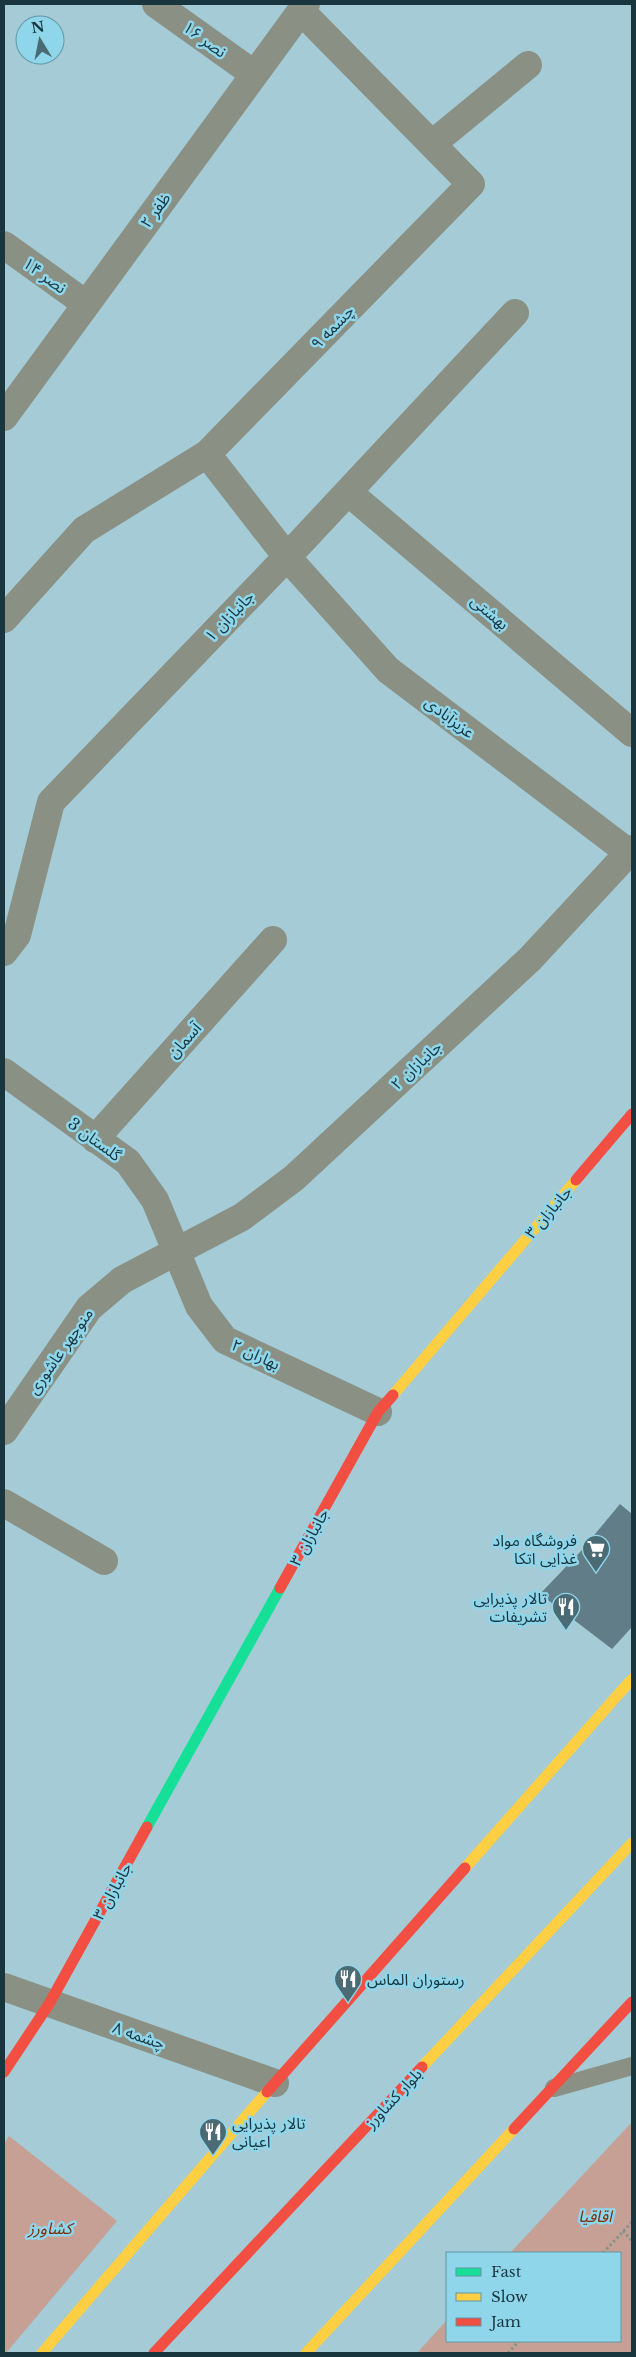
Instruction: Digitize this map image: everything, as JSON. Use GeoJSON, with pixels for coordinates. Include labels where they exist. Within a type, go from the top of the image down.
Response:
{"type":"FeatureCollection","features":[{"type":"Feature","properties":{"kind":"street","name":"نصر ۱۶"},"geometry":{"type":"LineString","coordinates":[[156,4],[254,74]]}},
{"type":"Feature","properties":{"kind":"street","name":"ظفر ۲"},"geometry":{"type":"LineString","coordinates":[[4,417],[303,7]]}},
{"type":"Feature","properties":{"kind":"street","name":"چشمه ۹"},"geometry":{"type":"LineString","coordinates":[[4,619],[84,530],[207,454],[471,184],[303,7]]}},
{"type":"Feature","properties":{"kind":"street"},"geometry":{"type":"LineString","coordinates":[[432,144],[528,66]]}},
{"type":"Feature","properties":{"kind":"street","name":"نصر ۱۴"},"geometry":{"type":"LineString","coordinates":[[4,245],[86,304]]}},
{"type":"Feature","properties":{"kind":"street","name":"جانبازان ۱"},"geometry":{"type":"LineString","coordinates":[[4,952],[17,934],[51,802],[348,492],[515,314]]}},
{"type":"Feature","properties":{"kind":"street","name":"عزیزآبادی"},"geometry":{"type":"LineString","coordinates":[[207,454],[287,556],[388,670],[631,852]]}},
{"type":"Feature","properties":{"kind":"street","name":"بهشتی"},"geometry":{"type":"LineString","coordinates":[[348,492],[632,733]]}},
{"type":"Feature","properties":{"kind":"street","name":"جانبازان ۲"},"geometry":{"type":"LineString","coordinates":[[177,1252],[242,1217],[294,1178],[530,959],[631,852]]}},
{"type":"Feature","properties":{"kind":"street","name":"آسمان"},"geometry":{"type":"LineString","coordinates":[[95,1139],[273,940]]}},
{"type":"Feature","properties":{"kind":"street","name":"گلستان 3"},"geometry":{"type":"LineString","coordinates":[[4,1072],[128,1162],[155,1200],[177,1252]]}},
{"type":"Feature","properties":{"kind":"street","name":"جانبازان ۳"},"geometry":{"type":"LineString","coordinates":[[4,2072],[50,2004],[378,1412],[632,1114]]}},
{"type":"Feature","properties":{"kind":"street","name":"بهاران ۲"},"geometry":{"type":"LineString","coordinates":[[177,1252],[199,1306],[225,1340],[378,1412]]}},
{"type":"Feature","properties":{"kind":"street","name":"منوچهر عاشوری"},"geometry":{"type":"LineString","coordinates":[[4,1431],[89,1308],[122,1280],[177,1252]]}},
{"type":"Feature","properties":{"kind":"street"},"geometry":{"type":"LineString","coordinates":[[4,1503],[104,1561]]}},
{"type":"Feature","properties":{"kind":"street"},"geometry":{"type":"LineString","coordinates":[[42,2353],[275,2083],[632,1679]]}},
{"type":"Feature","properties":{"kind":"street","name":"بلوار کشاورز"},"geometry":{"type":"LineString","coordinates":[[154,2353],[632,1843]]}},
{"type":"Feature","properties":{"kind":"street","name":"چشمه ۸"},"geometry":{"type":"LineString","coordinates":[[4,1987],[275,2083]]}},
{"type":"Feature","properties":{"kind":"street"},"geometry":{"type":"LineString","coordinates":[[306,2353],[632,2002]]}},
{"type":"Feature","properties":{"kind":"lane"},"geometry":{"type":"LineString","coordinates":[[554,2088],[632,2066]]}},
{"type":"Feature","properties":{"kind":"path"},"geometry":{"type":"LineString","coordinates":[[604,2252],[632,2222]]}},
{"type":"Feature","properties":{"kind":"path"},"geometry":{"type":"LineString","coordinates":[[623,2232],[632,2241]]}},
{"type":"Feature","properties":{"kind":"path"},"geometry":{"type":"LineString","coordinates":[[508,2353],[518,2342]]}},
{"type":"Feature","properties":{"kind":"green space","name":"اقاقیا"},"geometry":{"type":"Polygon","coordinates":[[[632,2122],[632,2353],[417,2353],[446,2321],[446,2342],[621,2342],[621,2252],[511,2252],[632,2122]]]}},
{"type":"Feature","properties":{"kind":"green space","name":"کشاورز"},"geometry":{"type":"Polygon","coordinates":[[[9,2136],[117,2221],[6,2353],[4,2353],[4,2144],[9,2136]]]}},
{"type":"Feature","properties":{"kind":"building","name":"فروشگاه مواد غذایی اتکا"},"geometry":{"type":"Polygon","coordinates":[[[620,1504],[632,1514],[632,1627],[612,1649],[540,1594],[581,1551],[620,1504]]]}},
{"type":"Feature","properties":{"kind":"traffic: fast"},"geometry":{"type":"LineString","coordinates":[[147,1827],[280,1588]]}},
{"type":"Feature","properties":{"kind":"traffic: slow"},"geometry":{"type":"LineString","coordinates":[[393,1395],[576,1180]]}},
{"type":"Feature","properties":{"kind":"traffic: slow"},"geometry":{"type":"LineString","coordinates":[[465,1868],[632,1679]]}},
{"type":"Feature","properties":{"kind":"traffic: slow"},"geometry":{"type":"LineString","coordinates":[[422,2067],[632,1843]]}},
{"type":"Feature","properties":{"kind":"traffic: slow"},"geometry":{"type":"LineString","coordinates":[[42,2353],[267,2092]]}},
{"type":"Feature","properties":{"kind":"traffic: slow"},"geometry":{"type":"LineString","coordinates":[[306,2353],[514,2129]]}},
{"type":"Feature","properties":{"kind":"traffic: jam"},"geometry":{"type":"LineString","coordinates":[[576,1180],[632,1114]]}},
{"type":"Feature","properties":{"kind":"traffic: jam"},"geometry":{"type":"LineString","coordinates":[[280,1588],[378,1412],[393,1395]]}},
{"type":"Feature","properties":{"kind":"traffic: jam"},"geometry":{"type":"LineString","coordinates":[[4,2072],[49,2004],[147,1827]]}},
{"type":"Feature","properties":{"kind":"traffic: jam"},"geometry":{"type":"LineString","coordinates":[[267,2092],[465,1868]]}},
{"type":"Feature","properties":{"kind":"traffic: jam"},"geometry":{"type":"LineString","coordinates":[[514,2129],[632,2002]]}},
{"type":"Feature","properties":{"kind":"traffic: jam"},"geometry":{"type":"LineString","coordinates":[[154,2353],[422,2067]]}},
{"type":"Feature","properties":{"kind":"place","name":"فروشگاه مواد غذایی اتکا"},"geometry":{"type":"Point","coordinates":[596,1573]}},
{"type":"Feature","properties":{"kind":"place","name":"تالار پذیرایی تشریفات"},"geometry":{"type":"Point","coordinates":[566,1631]}},
{"type":"Feature","properties":{"kind":"place","name":"رستوران الماس"},"geometry":{"type":"Point","coordinates":[348,2003]}},
{"type":"Feature","properties":{"kind":"place","name":"تالار پذیرایی اعیانی"},"geometry":{"type":"Point","coordinates":[213,2156]}}]}
